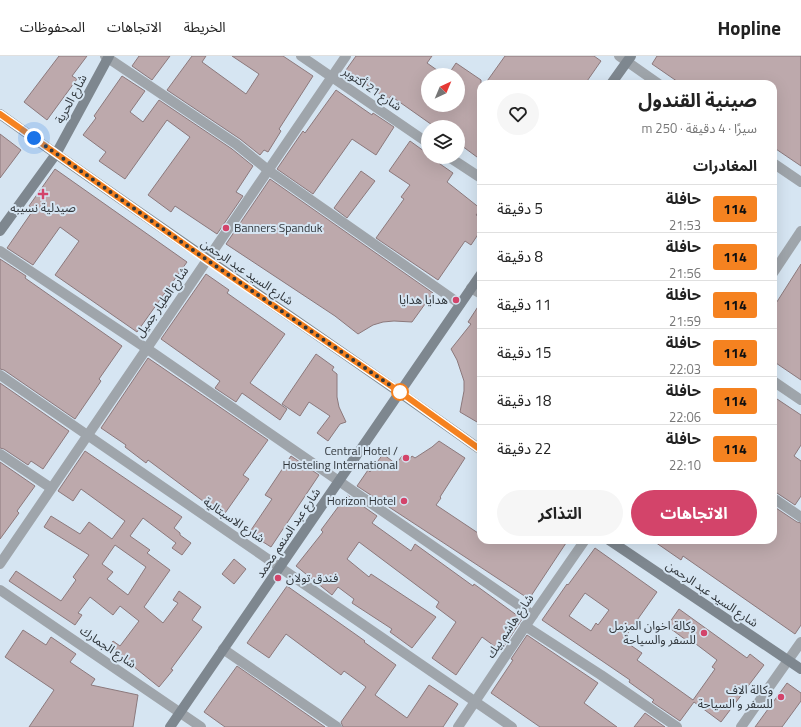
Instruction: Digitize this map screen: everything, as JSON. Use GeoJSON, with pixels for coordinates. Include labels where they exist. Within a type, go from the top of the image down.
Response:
{"type":"FeatureCollection","features":[{"type":"Feature","properties":{"kind":"street","name":"شارع 21 أكتوبر"},"geometry":{"type":"LineString","coordinates":[[301,56],[421,138]]}},
{"type":"Feature","properties":{"kind":"street","name":"شارع الطيار جميل"},"geometry":{"type":"LineString","coordinates":[[0,564],[87,434],[346,56]]}},
{"type":"Feature","properties":{"kind":"street","name":"شارع الحرية"},"geometry":{"type":"LineString","coordinates":[[0,231],[56,154],[107,57]]}},
{"type":"Feature","properties":{"kind":"street"},"geometry":{"type":"LineString","coordinates":[[107,57],[236,144],[268,170],[460,304]]}},
{"type":"Feature","properties":{"kind":"street"},"geometry":{"type":"LineString","coordinates":[[613,80],[625,58],[654,80]]}},
{"type":"Feature","properties":{"kind":"street","name":"شارع السيد عبد الرحمن"},"geometry":{"type":"LineString","coordinates":[[0,114],[477,447]]}},
{"type":"Feature","properties":{"kind":"street"},"geometry":{"type":"LineString","coordinates":[[460,164],[477,175]]}},
{"type":"Feature","properties":{"kind":"street"},"geometry":{"type":"LineString","coordinates":[[777,166],[801,182]]}},
{"type":"Feature","properties":{"kind":"street"},"geometry":{"type":"LineString","coordinates":[[777,267],[801,231]]}},
{"type":"Feature","properties":{"kind":"street"},"geometry":{"type":"LineString","coordinates":[[0,251],[146,348],[533,614]]}},
{"type":"Feature","properties":{"kind":"street","name":"شارع عبد المنعم محمد"},"geometry":{"type":"LineString","coordinates":[[170,727],[477,280]]}},
{"type":"Feature","properties":{"kind":"street"},"geometry":{"type":"LineString","coordinates":[[472,288],[477,291]]}},
{"type":"Feature","properties":{"kind":"street","name":"شارع الاسبتالية"},"geometry":{"type":"LineString","coordinates":[[0,375],[512,727]]}},
{"type":"Feature","properties":{"kind":"street"},"geometry":{"type":"LineString","coordinates":[[777,384],[801,400]]}},
{"type":"Feature","properties":{"kind":"street"},"geometry":{"type":"LineString","coordinates":[[0,454],[51,488]]}},
{"type":"Feature","properties":{"kind":"street"},"geometry":{"type":"LineString","coordinates":[[777,501],[801,517]]}},
{"type":"Feature","properties":{"kind":"street","name":"شارع هاشم بيك"},"geometry":{"type":"LineString","coordinates":[[458,727],[533,614],[582,544]]}},
{"type":"Feature","properties":{"kind":"street","name":"شارع السيد عبد الرحمن"},"geometry":{"type":"LineString","coordinates":[[615,544],[801,669]]}},
{"type":"Feature","properties":{"kind":"street","name":"شارع الجمارك"},"geometry":{"type":"LineString","coordinates":[[0,590],[201,727]]}},
{"type":"Feature","properties":{"kind":"street"},"geometry":{"type":"LineString","coordinates":[[526,626],[677,727]]}},
{"type":"Feature","properties":{"kind":"street"},"geometry":{"type":"LineString","coordinates":[[741,727],[801,642]]}},
{"type":"Feature","properties":{"kind":"street"},"geometry":{"type":"LineString","coordinates":[[223,649],[337,727]]}},
{"type":"Feature","properties":{"kind":"building"},"geometry":{"type":"Polygon","coordinates":[[[59,56],[87,56],[72,76],[77,79],[47,120],[24,102],[59,56]]]}},
{"type":"Feature","properties":{"kind":"building"},"geometry":{"type":"Polygon","coordinates":[[[139,56],[170,56],[152,80],[132,66],[139,56]]]}},
{"type":"Feature","properties":{"kind":"building"},"geometry":{"type":"Polygon","coordinates":[[[192,56],[206,56],[202,62],[246,94],[259,74],[232,56],[283,56],[313,76],[279,129],[281,131],[268,152],[264,150],[260,155],[240,139],[167,90],[192,56]]]}},
{"type":"Feature","properties":{"kind":"building"},"geometry":{"type":"Polygon","coordinates":[[[356,56],[432,56],[427,63],[434,68],[421,68],[421,112],[465,112],[465,69],[481,80],[477,80],[477,157],[465,148],[465,120],[425,120],[391,96],[388,100],[346,70],[356,56]]]}},
{"type":"Feature","properties":{"kind":"building"},"geometry":{"type":"Polygon","coordinates":[[[505,56],[594,56],[601,61],[588,80],[488,80],[505,56]]]}},
{"type":"Feature","properties":{"kind":"building"},"geometry":{"type":"Polygon","coordinates":[[[657,56],[801,56],[801,166],[777,150],[777,80],[675,80],[652,64],[657,56]]]}},
{"type":"Feature","properties":{"kind":"building"},"geometry":{"type":"Polygon","coordinates":[[[456,63],[463,68],[453,68],[456,63]]]}},
{"type":"Feature","properties":{"kind":"building"},"geometry":{"type":"Polygon","coordinates":[[[122,76],[145,91],[130,112],[143,122],[159,100],[232,149],[253,166],[236,192],[243,196],[217,234],[175,206],[171,212],[148,195],[190,137],[167,120],[125,179],[99,161],[106,152],[83,135],[96,118],[94,116],[122,76]]]}},
{"type":"Feature","properties":{"kind":"building"},"geometry":{"type":"Polygon","coordinates":[[[336,90],[372,115],[373,113],[394,127],[376,155],[352,139],[313,194],[277,169],[303,131],[305,133],[336,90]]]}},
{"type":"Feature","properties":{"kind":"building"},"geometry":{"type":"Polygon","coordinates":[[[0,134],[21,150],[0,178],[0,134]]]}},
{"type":"Feature","properties":{"kind":"building"},"geometry":{"type":"Polygon","coordinates":[[[410,141],[421,149],[421,164],[440,164],[453,173],[447,182],[477,206],[477,236],[471,245],[465,241],[438,280],[376,238],[404,199],[401,197],[410,185],[389,171],[410,141]]]}},
{"type":"Feature","properties":{"kind":"building"},"geometry":{"type":"Polygon","coordinates":[[[55,169],[187,262],[137,332],[55,275],[79,241],[60,227],[33,265],[7,248],[34,209],[29,206],[55,169]]]}},
{"type":"Feature","properties":{"kind":"building"},"geometry":{"type":"Polygon","coordinates":[[[361,171],[375,181],[347,218],[334,208],[361,171]]]}},
{"type":"Feature","properties":{"kind":"building"},"geometry":{"type":"Polygon","coordinates":[[[270,179],[433,293],[412,322],[383,322],[373,325],[358,334],[335,316],[226,244],[270,179]]]}},
{"type":"Feature","properties":{"kind":"building"},"geometry":{"type":"Polygon","coordinates":[[[0,259],[26,276],[25,278],[122,346],[99,379],[101,381],[75,419],[4,370],[0,369],[0,259]]]}},
{"type":"Feature","properties":{"kind":"building"},"geometry":{"type":"Polygon","coordinates":[[[801,264],[801,380],[777,364],[777,302],[801,264]]]}},
{"type":"Feature","properties":{"kind":"building"},"geometry":{"type":"Polygon","coordinates":[[[206,274],[229,290],[227,293],[285,334],[250,383],[287,409],[280,420],[242,393],[236,402],[215,388],[220,381],[161,339],[206,274]]]}},
{"type":"Feature","properties":{"kind":"building"},"geometry":{"type":"Polygon","coordinates":[[[477,308],[477,422],[460,412],[464,391],[464,381],[457,360],[451,349],[471,324],[468,322],[477,308]]]}},
{"type":"Feature","properties":{"kind":"building"},"geometry":{"type":"Polygon","coordinates":[[[316,354],[334,367],[332,370],[337,374],[337,397],[339,407],[346,422],[340,424],[328,441],[317,433],[330,416],[309,402],[300,416],[282,404],[316,354]]]}},
{"type":"Feature","properties":{"kind":"building"},"geometry":{"type":"Polygon","coordinates":[[[148,358],[268,440],[243,475],[249,479],[223,516],[148,460],[146,463],[125,447],[126,445],[101,428],[148,358]]]}},
{"type":"Feature","properties":{"kind":"building"},"geometry":{"type":"Polygon","coordinates":[[[0,383],[69,431],[43,469],[31,461],[28,465],[4,449],[0,448],[0,383]]]}},
{"type":"Feature","properties":{"kind":"building"},"geometry":{"type":"Polygon","coordinates":[[[777,399],[801,415],[801,445],[794,456],[801,461],[801,496],[795,505],[777,493],[777,399]]]}},
{"type":"Feature","properties":{"kind":"building"},"geometry":{"type":"Polygon","coordinates":[[[439,441],[465,458],[436,505],[477,532],[477,544],[565,544],[529,599],[357,486],[368,470],[370,472],[383,454],[396,464],[402,456],[408,461],[412,456],[415,458],[439,441]]]}},
{"type":"Feature","properties":{"kind":"building"},"geometry":{"type":"Polygon","coordinates":[[[85,451],[182,517],[174,528],[180,533],[180,535],[191,543],[182,555],[172,548],[176,543],[143,518],[130,536],[150,550],[147,553],[170,570],[144,607],[163,623],[178,603],[173,600],[179,591],[201,607],[192,620],[202,627],[171,669],[173,670],[159,687],[133,666],[131,669],[106,651],[113,641],[120,646],[139,621],[120,606],[113,615],[90,597],[78,613],[82,615],[75,625],[9,581],[16,571],[61,601],[76,580],[73,577],[89,555],[44,527],[51,516],[80,534],[89,522],[112,539],[125,521],[81,489],[73,501],[58,491],[85,451]],[[115,545],[102,564],[113,572],[107,579],[128,595],[146,567],[115,545]]]}},
{"type":"Feature","properties":{"kind":"building"},"geometry":{"type":"Polygon","coordinates":[[[291,456],[319,475],[271,547],[249,533],[272,499],[265,495],[291,456]]]}},
{"type":"Feature","properties":{"kind":"building"},"geometry":{"type":"Polygon","coordinates":[[[0,462],[35,486],[17,511],[19,513],[0,539],[0,462]]]}},
{"type":"Feature","properties":{"kind":"building"},"geometry":{"type":"Polygon","coordinates":[[[347,495],[377,516],[372,523],[411,551],[415,544],[522,619],[501,651],[482,637],[456,675],[432,658],[456,622],[436,607],[439,602],[359,542],[347,559],[369,577],[371,574],[436,617],[412,648],[390,632],[392,629],[352,603],[354,599],[338,587],[332,595],[296,566],[323,532],[321,530],[347,495]]]}},
{"type":"Feature","properties":{"kind":"building"},"geometry":{"type":"Polygon","coordinates":[[[777,509],[801,523],[801,625],[795,634],[683,556],[681,560],[658,544],[777,544],[777,509]]]}},
{"type":"Feature","properties":{"kind":"building"},"geometry":{"type":"Polygon","coordinates":[[[595,548],[657,592],[623,640],[642,653],[637,660],[693,700],[715,669],[712,667],[717,660],[692,641],[690,643],[667,626],[679,609],[747,658],[750,654],[764,665],[721,722],[694,702],[680,721],[652,702],[654,700],[629,682],[630,680],[542,620],[567,584],[568,585],[595,548]],[[585,593],[569,616],[591,631],[596,623],[598,625],[609,610],[585,593]]]}},
{"type":"Feature","properties":{"kind":"building"},"geometry":{"type":"Polygon","coordinates":[[[234,559],[246,569],[234,584],[222,574],[234,559]]]}},
{"type":"Feature","properties":{"kind":"building"},"geometry":{"type":"Polygon","coordinates":[[[287,586],[365,641],[364,642],[396,665],[375,695],[407,718],[429,685],[458,704],[443,727],[343,727],[341,722],[366,687],[344,671],[341,675],[286,634],[269,658],[247,643],[287,586]]]}},
{"type":"Feature","properties":{"kind":"building"},"geometry":{"type":"Polygon","coordinates":[[[23,630],[46,645],[51,637],[76,654],[70,662],[95,679],[91,685],[138,695],[133,727],[29,727],[54,690],[5,657],[23,630]]]}},
{"type":"Feature","properties":{"kind":"building"},"geometry":{"type":"Polygon","coordinates":[[[527,635],[598,683],[584,703],[617,727],[540,727],[491,693],[513,660],[511,659],[527,635]]]}},
{"type":"Feature","properties":{"kind":"building"},"geometry":{"type":"Polygon","coordinates":[[[237,666],[325,727],[225,727],[204,712],[237,666]]]}},
{"type":"Feature","properties":{"kind":"building"},"geometry":{"type":"Polygon","coordinates":[[[787,683],[801,693],[801,701],[782,727],[755,727],[787,683]]]}},
{"type":"Feature","properties":{"kind":"building"},"geometry":{"type":"Polygon","coordinates":[[[645,713],[665,727],[634,727],[645,713]]]}},
{"type":"Feature","properties":{"kind":"bus line","name":"114"},"geometry":{"type":"LineString","coordinates":[[0,114],[477,447]]}},
{"type":"Feature","properties":{"kind":"place","name":"صيدلية نسيبه"},"geometry":{"type":"Point","coordinates":[43,194]}},
{"type":"Feature","properties":{"kind":"place","name":"Banners Spanduk"},"geometry":{"type":"Point","coordinates":[226,228]}},
{"type":"Feature","properties":{"kind":"place","name":"هدايا هدايا"},"geometry":{"type":"Point","coordinates":[456,300]}},
{"type":"Feature","properties":{"kind":"place","name":"Central Hotel / Hosteling International"},"geometry":{"type":"Point","coordinates":[406,458]}},
{"type":"Feature","properties":{"kind":"place","name":"Horizon Hotel"},"geometry":{"type":"Point","coordinates":[404,501]}},
{"type":"Feature","properties":{"kind":"place","name":"فندق تولان"},"geometry":{"type":"Point","coordinates":[278,578]}},
{"type":"Feature","properties":{"kind":"place","name":"وكالة اخوان المزمل للسفر والسياحة"},"geometry":{"type":"Point","coordinates":[704,633]}},
{"type":"Feature","properties":{"kind":"place","name":"وكالة الاف للسفر و السياحة"},"geometry":{"type":"Point","coordinates":[781,697]}},
{"type":"Feature","properties":{"kind":"route"},"geometry":{"type":"LineString","coordinates":[[34,138],[207,260],[400,392]]}}]}
